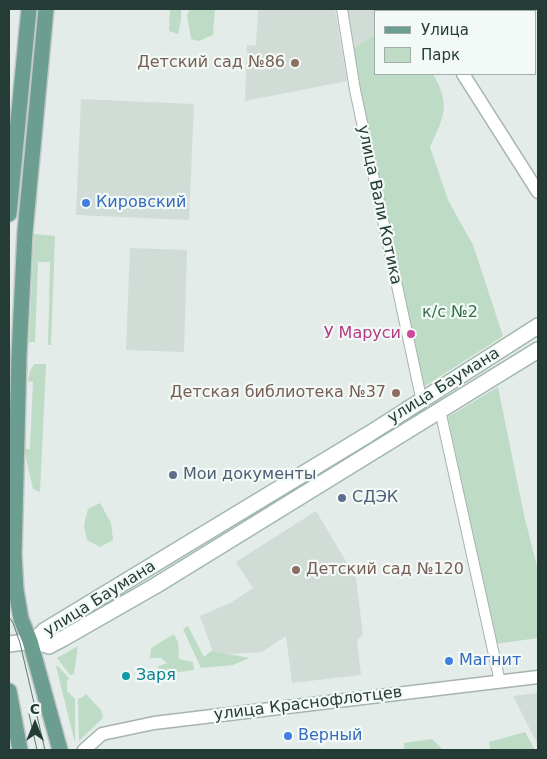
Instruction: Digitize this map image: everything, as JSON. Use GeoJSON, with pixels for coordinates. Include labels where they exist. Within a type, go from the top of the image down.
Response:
{"type":"FeatureCollection","features":[{"type":"Feature","properties":{"kind":"main road"},"geometry":{"type":"LineString","coordinates":[[9,214],[29,9]]}},
{"type":"Feature","properties":{"kind":"main road"},"geometry":{"type":"LineString","coordinates":[[46,9],[25,232],[14,504],[16,590],[21,619],[32,641],[60,750]]}},
{"type":"Feature","properties":{"kind":"main road","name":"улица Баумана"},"geometry":{"type":"LineString","coordinates":[[32,641],[44,631],[423,400],[538,326]]}},
{"type":"Feature","properties":{"kind":"main road","name":"улица Баумана"},"geometry":{"type":"LineString","coordinates":[[32,641],[48,646],[155,586],[538,350]]}},
{"type":"Feature","properties":{"kind":"main road"},"geometry":{"type":"LineString","coordinates":[[9,644],[32,641]]}},
{"type":"Feature","properties":{"kind":"main road"},"geometry":{"type":"LineString","coordinates":[[9,691],[20,750]]}},
{"type":"Feature","properties":{"kind":"street","name":"улица Вали Котика"},"geometry":{"type":"LineString","coordinates":[[342,9],[355,90],[423,400]]}},
{"type":"Feature","properties":{"kind":"street"},"geometry":{"type":"LineString","coordinates":[[464,75],[538,192]]}},
{"type":"Feature","properties":{"kind":"street"},"geometry":{"type":"LineString","coordinates":[[440,410],[500,682]]}},
{"type":"Feature","properties":{"kind":"street","name":"улица Краснофлотцев"},"geometry":{"type":"LineString","coordinates":[[84,750],[102,734],[154,723],[538,677]]}},
{"type":"Feature","properties":{"kind":"shaded area","name":"Детский сад №86"},"geometry":{"type":"Polygon","coordinates":[[[258,9],[335,9],[347,81],[245,101],[247,45],[256,46],[258,9]]]}},
{"type":"Feature","properties":{"kind":"shaded area"},"geometry":{"type":"Polygon","coordinates":[[[346,9],[394,10],[374,10],[374,35],[351,50],[346,9]]]}},
{"type":"Feature","properties":{"kind":"shaded area"},"geometry":{"type":"Polygon","coordinates":[[[81,99],[194,104],[189,220],[76,215],[81,99]]]}},
{"type":"Feature","properties":{"kind":"shaded area"},"geometry":{"type":"Polygon","coordinates":[[[130,248],[187,250],[184,352],[126,350],[130,248]]]}},
{"type":"Feature","properties":{"kind":"shaded area"},"geometry":{"type":"Polygon","coordinates":[[[316,511],[356,578],[363,635],[357,640],[361,675],[292,683],[286,636],[262,652],[214,655],[200,616],[230,603],[253,588],[236,562],[316,511]]]}},
{"type":"Feature","properties":{"kind":"shaded area"},"geometry":{"type":"Polygon","coordinates":[[[538,693],[538,745],[513,696],[538,693]]]}},
{"type":"Feature","properties":{"kind":"green space"},"geometry":{"type":"Polygon","coordinates":[[[170,9],[181,9],[178,34],[169,31],[170,9]]]}},
{"type":"Feature","properties":{"kind":"green space"},"geometry":{"type":"Polygon","coordinates":[[[190,9],[215,9],[213,35],[199,41],[191,39],[187,15],[190,9]]]}},
{"type":"Feature","properties":{"kind":"green space","name":"к/с №2"},"geometry":{"type":"Polygon","coordinates":[[[374,35],[374,75],[434,75],[439,85],[444,103],[444,111],[430,147],[448,200],[473,245],[503,336],[425,386],[421,383],[351,50],[374,35]]]}},
{"type":"Feature","properties":{"kind":"green space"},"geometry":{"type":"Polygon","coordinates":[[[34,234],[55,236],[51,345],[48,345],[50,262],[38,262],[35,342],[29,342],[34,234]]]}},
{"type":"Feature","properties":{"kind":"green space"},"geometry":{"type":"Polygon","coordinates":[[[34,364],[46,364],[40,492],[33,489],[24,449],[30,449],[33,382],[28,381],[34,364]]]}},
{"type":"Feature","properties":{"kind":"green space"},"geometry":{"type":"Polygon","coordinates":[[[498,387],[524,515],[538,570],[538,638],[495,644],[448,417],[498,387]]]}},
{"type":"Feature","properties":{"kind":"green space"},"geometry":{"type":"Polygon","coordinates":[[[100,503],[111,523],[113,540],[100,547],[87,540],[84,525],[88,509],[100,503]]]}},
{"type":"Feature","properties":{"kind":"green space"},"geometry":{"type":"Polygon","coordinates":[[[188,626],[204,657],[211,651],[249,658],[233,665],[201,668],[183,629],[188,626]]]}},
{"type":"Feature","properties":{"kind":"green space"},"geometry":{"type":"Polygon","coordinates":[[[174,634],[178,642],[179,659],[193,662],[194,670],[165,674],[157,667],[167,663],[161,658],[150,658],[151,648],[174,634]]]}},
{"type":"Feature","properties":{"kind":"green space"},"geometry":{"type":"Polygon","coordinates":[[[78,646],[74,674],[70,675],[57,658],[78,646]]]}},
{"type":"Feature","properties":{"kind":"green space"},"geometry":{"type":"Polygon","coordinates":[[[56,666],[69,678],[67,691],[75,699],[75,743],[56,666]]]}},
{"type":"Feature","properties":{"kind":"green space"},"geometry":{"type":"Polygon","coordinates":[[[86,694],[101,710],[103,718],[79,741],[78,699],[86,694]]]}},
{"type":"Feature","properties":{"kind":"green space"},"geometry":{"type":"Polygon","coordinates":[[[525,732],[535,750],[490,750],[489,742],[525,732]]]}},
{"type":"Feature","properties":{"kind":"green space"},"geometry":{"type":"Polygon","coordinates":[[[432,739],[443,750],[404,750],[404,743],[432,739]]]}},
{"type":"Feature","properties":{"kind":"tram line"},"geometry":{"type":"LineString","coordinates":[[9,617],[20,643],[45,750]]}},
{"type":"Feature","properties":{"kind":"tram line"},"geometry":{"type":"LineString","coordinates":[[29,714],[37,750]]}},
{"type":"Feature","properties":{"kind":"place","name":"Детский сад №86"},"geometry":{"type":"Point","coordinates":[295,63]}},
{"type":"Feature","properties":{"kind":"place","name":"Кировский"},"geometry":{"type":"Point","coordinates":[86,203]}},
{"type":"Feature","properties":{"kind":"place","name":"У Маруси"},"geometry":{"type":"Point","coordinates":[411,334]}},
{"type":"Feature","properties":{"kind":"place","name":"Детская библиотека №37"},"geometry":{"type":"Point","coordinates":[396,393]}},
{"type":"Feature","properties":{"kind":"place","name":"Мои документы"},"geometry":{"type":"Point","coordinates":[173,475]}},
{"type":"Feature","properties":{"kind":"place","name":"СДЭК"},"geometry":{"type":"Point","coordinates":[342,498]}},
{"type":"Feature","properties":{"kind":"place","name":"Детский сад №120"},"geometry":{"type":"Point","coordinates":[296,570]}},
{"type":"Feature","properties":{"kind":"place","name":"Магнит"},"geometry":{"type":"Point","coordinates":[449,661]}},
{"type":"Feature","properties":{"kind":"place","name":"Заря"},"geometry":{"type":"Point","coordinates":[126,676]}},
{"type":"Feature","properties":{"kind":"place","name":"Верный"},"geometry":{"type":"Point","coordinates":[288,736]}}]}
